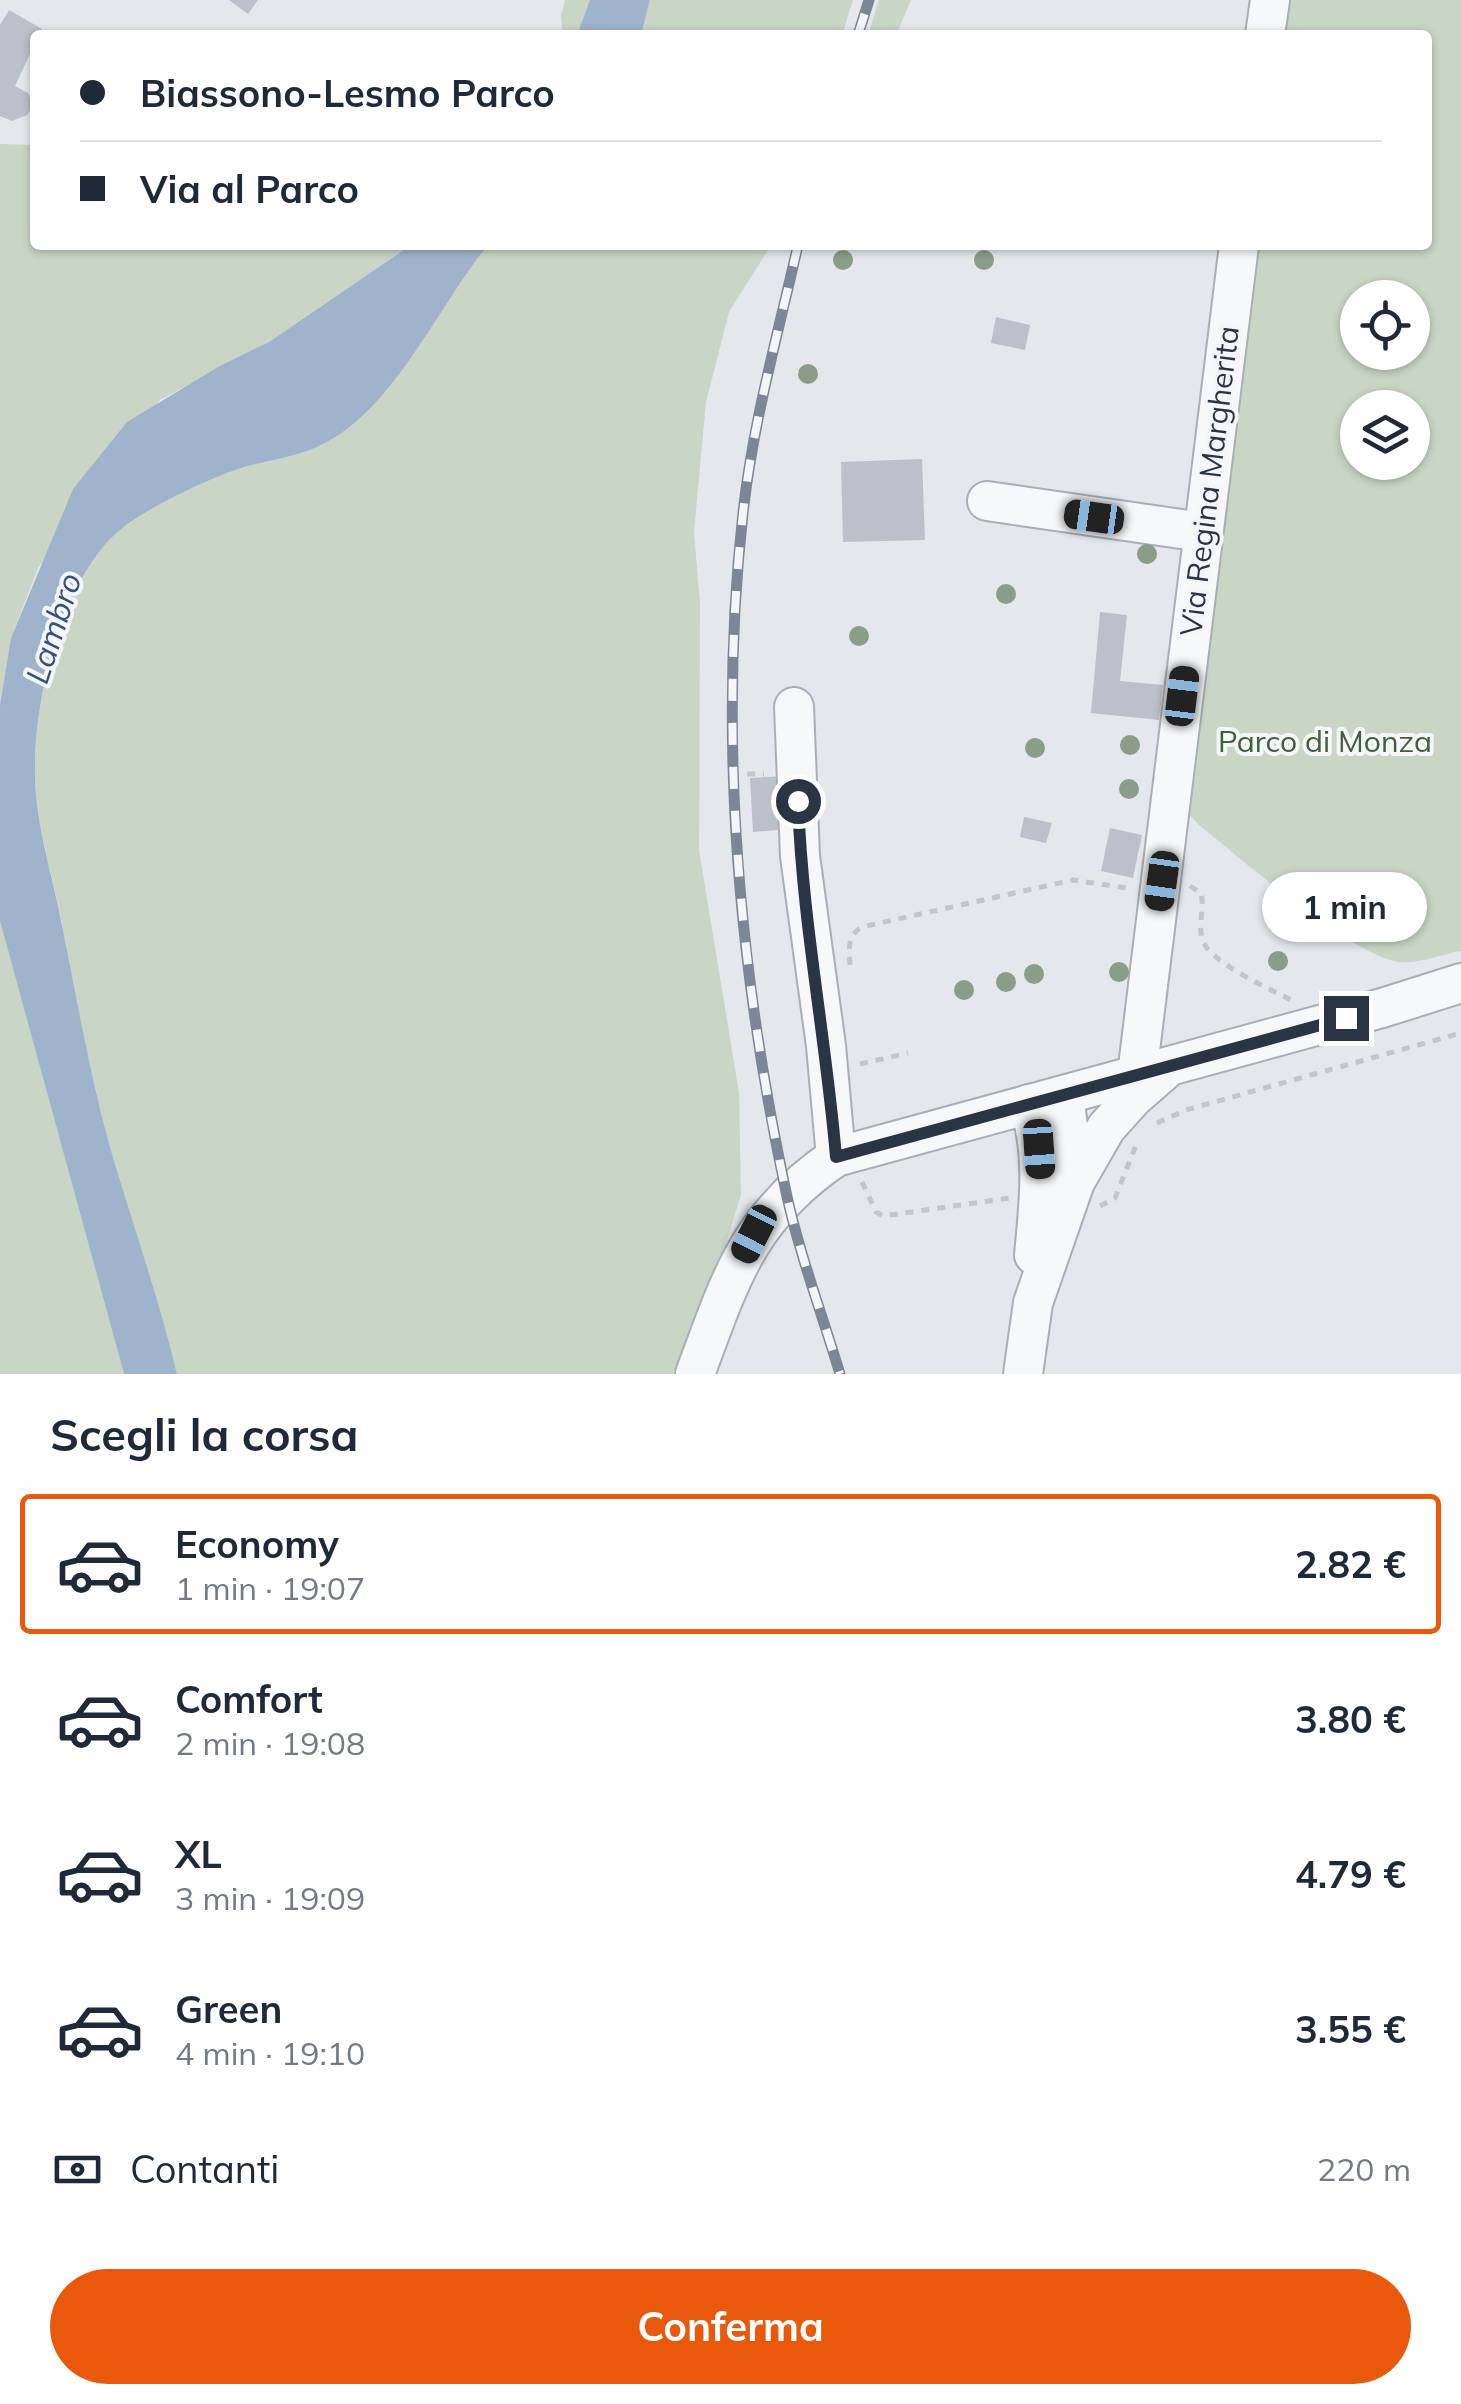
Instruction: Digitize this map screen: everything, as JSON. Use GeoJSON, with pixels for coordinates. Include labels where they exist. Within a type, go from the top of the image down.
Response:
{"type":"FeatureCollection","features":[{"type":"Feature","properties":{"kind":"street"},"geometry":{"type":"LineString","coordinates":[[1267,30],[1270,0]]}},
{"type":"Feature","properties":{"kind":"street","name":"Via Regina Margherita"},"geometry":{"type":"LineString","coordinates":[[1153,1071],[1162,881],[1238,250]]}},
{"type":"Feature","properties":{"kind":"street"},"geometry":{"type":"LineString","coordinates":[[987,501],[1202,532]]}},
{"type":"Feature","properties":{"kind":"street"},"geometry":{"type":"LineString","coordinates":[[794,707],[800,856],[845,1154]]}},
{"type":"Feature","properties":{"kind":"street"},"geometry":{"type":"LineString","coordinates":[[696,1374],[727,1289],[754,1234],[786,1195],[845,1154],[1461,983]]}},
{"type":"Feature","properties":{"kind":"street"},"geometry":{"type":"LineString","coordinates":[[1022,1374],[1033,1303],[1061,1194],[1106,1128],[1153,1071]]}},
{"type":"Feature","properties":{"kind":"street"},"geometry":{"type":"LineString","coordinates":[[1046,1100],[1061,1194]]}},
{"type":"Feature","properties":{"kind":"path"},"geometry":{"type":"LineString","coordinates":[[851,976],[848,943],[853,932],[862,927],[1073,880],[1127,888],[1141,880],[1162,881],[1201,892],[1201,937],[1207,948],[1238,971],[1293,1001]]}},
{"type":"Feature","properties":{"kind":"path"},"geometry":{"type":"LineString","coordinates":[[1148,1131],[1160,1120],[1186,1110],[1461,1033]]}},
{"type":"Feature","properties":{"kind":"path"},"geometry":{"type":"LineString","coordinates":[[826,1046],[856,1044],[858,1064],[908,1053]]}},
{"type":"Feature","properties":{"kind":"path"},"geometry":{"type":"LineString","coordinates":[[845,1154],[857,1170],[876,1212],[883,1216],[1061,1194],[1102,1206],[1115,1198],[1136,1144]]}},
{"type":"Feature","properties":{"kind":"green space"},"geometry":{"type":"Polygon","coordinates":[[[565,0],[590,0],[579,30],[562,30],[565,0]]]}},
{"type":"Feature","properties":{"kind":"green space"},"geometry":{"type":"Polygon","coordinates":[[[650,0],[853,0],[844,30],[642,30],[650,0]]]}},
{"type":"Feature","properties":{"kind":"green space"},"geometry":{"type":"Polygon","coordinates":[[[879,0],[911,0],[898,30],[870,30],[879,0]]]}},
{"type":"Feature","properties":{"kind":"green space","name":"Parco di Monza"},"geometry":{"type":"Polygon","coordinates":[[[1281,0],[1461,0],[1461,951],[1414,962],[1378,955],[1326,925],[1199,825],[1182,807],[1249,250],[1432,250],[1432,30],[1278,30],[1281,0]]]}},
{"type":"Feature","properties":{"kind":"green space"},"geometry":{"type":"Polygon","coordinates":[[[0,144],[30,145],[30,250],[404,250],[269,342],[160,400],[38,568],[11,638],[0,705],[0,144]]]}},
{"type":"Feature","properties":{"kind":"green space"},"geometry":{"type":"Polygon","coordinates":[[[484,250],[768,250],[729,312],[706,402],[694,532],[700,604],[699,850],[739,1093],[741,1195],[717,1272],[673,1374],[177,1374],[99,1102],[40,822],[35,785],[36,738],[47,673],[68,606],[83,576],[100,550],[120,530],[200,484],[234,470],[308,451],[347,429],[381,397],[484,250]]]}},
{"type":"Feature","properties":{"kind":"green space"},"geometry":{"type":"Polygon","coordinates":[[[0,921],[124,1374],[0,1374],[0,921]]]}},
{"type":"Feature","properties":{"kind":"water"},"geometry":{"type":"Polygon","coordinates":[[[590,0],[650,0],[642,30],[579,30],[590,0]]]}},
{"type":"Feature","properties":{"kind":"water","name":"Lambro"},"geometry":{"type":"Polygon","coordinates":[[[404,250],[484,250],[395,379],[352,425],[308,451],[234,470],[200,484],[120,530],[100,550],[83,576],[56,639],[36,737],[42,837],[98,1100],[177,1374],[124,1374],[0,921],[0,705],[11,638],[73,489],[127,422],[218,367],[269,342],[404,250]]]}},
{"type":"Feature","properties":{"kind":"building"},"geometry":{"type":"Polygon","coordinates":[[[229,0],[258,0],[248,14],[229,0]]]}},
{"type":"Feature","properties":{"kind":"building"},"geometry":{"type":"Polygon","coordinates":[[[9,10],[42,29],[30,30],[30,54],[15,86],[28,93],[30,110],[12,121],[0,116],[0,25],[9,10]]]}},
{"type":"Feature","properties":{"kind":"building"},"geometry":{"type":"Polygon","coordinates":[[[996,317],[1030,325],[1025,350],[991,343],[996,317]]]}},
{"type":"Feature","properties":{"kind":"building"},"geometry":{"type":"Polygon","coordinates":[[[922,459],[925,540],[843,542],[841,462],[922,459]]]}},
{"type":"Feature","properties":{"kind":"building"},"geometry":{"type":"Polygon","coordinates":[[[1100,612],[1127,615],[1120,681],[1163,685],[1159,720],[1091,713],[1100,612]]]}},
{"type":"Feature","properties":{"kind":"building"},"geometry":{"type":"Polygon","coordinates":[[[786,776],[789,829],[753,832],[750,778],[786,776]]]}},
{"type":"Feature","properties":{"kind":"building"},"geometry":{"type":"Polygon","coordinates":[[[1024,817],[1052,823],[1046,843],[1020,837],[1024,817]]]}},
{"type":"Feature","properties":{"kind":"building"},"geometry":{"type":"Polygon","coordinates":[[[1110,828],[1142,835],[1133,878],[1101,871],[1110,828]]]}},
{"type":"Feature","properties":{"kind":"railway"},"geometry":{"type":"LineString","coordinates":[[860,30],[869,0]]}},
{"type":"Feature","properties":{"kind":"railway"},"geometry":{"type":"LineString","coordinates":[[797,250],[747,479],[736,598],[733,768],[745,939],[770,1109],[791,1215],[840,1374]]}},
{"type":"Feature","properties":{"kind":"route"},"geometry":{"type":"LineString","coordinates":[[798,801],[800,856],[826,1046],[836,1157],[1346,1018]]}}]}
